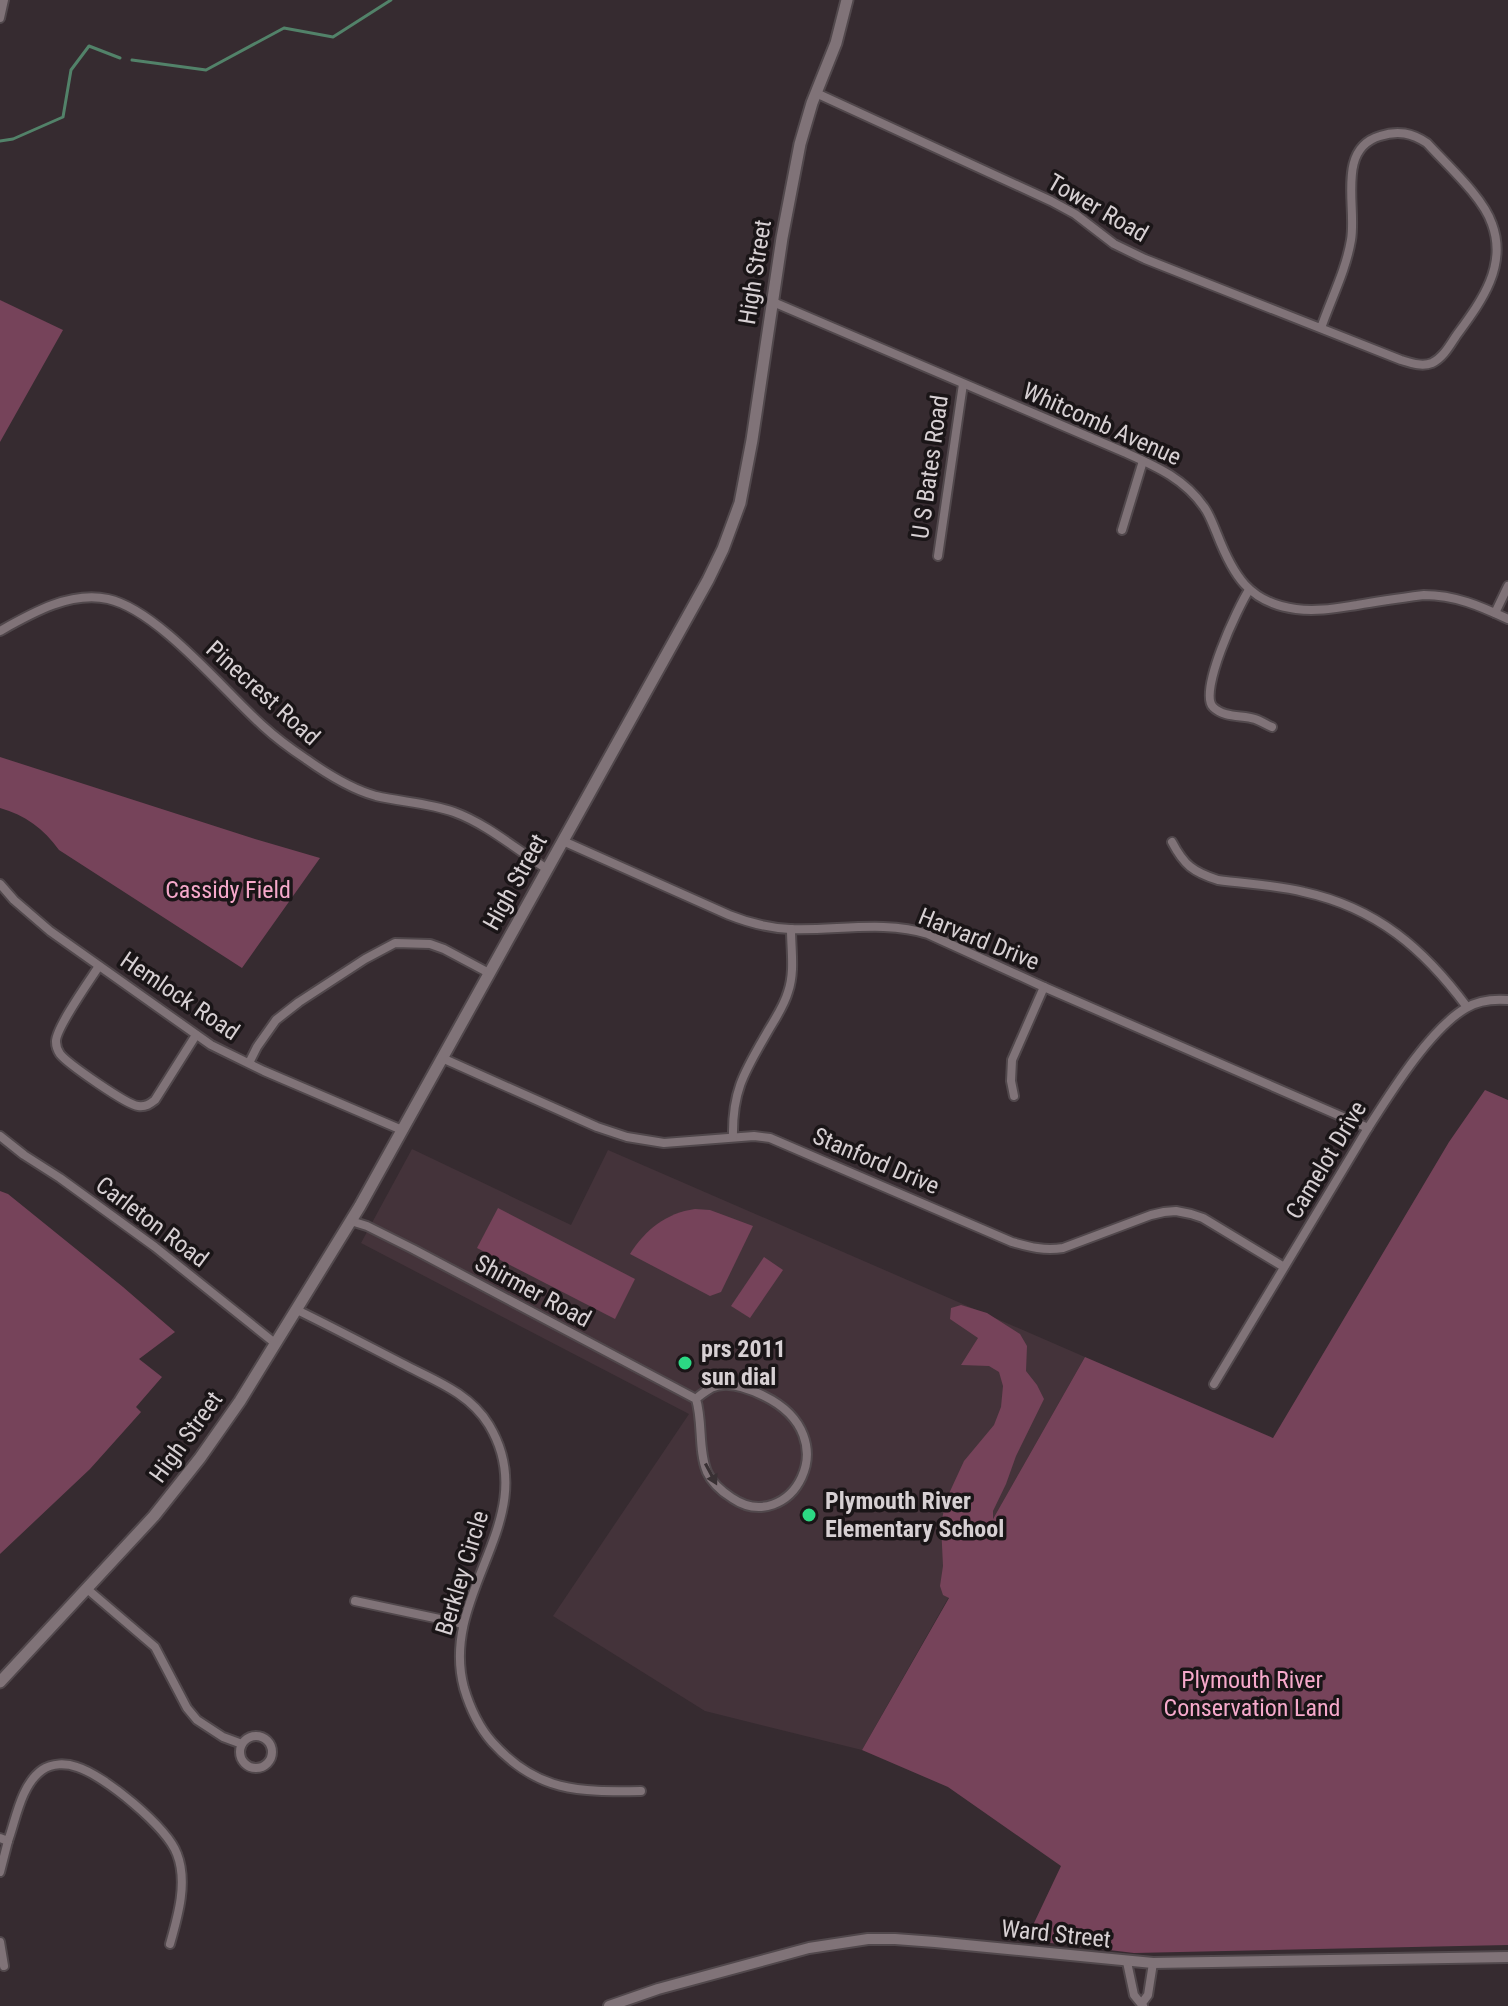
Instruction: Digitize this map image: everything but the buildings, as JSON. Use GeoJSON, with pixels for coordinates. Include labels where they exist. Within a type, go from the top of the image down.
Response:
{"type":"FeatureCollection","features":[{"type":"Feature","properties":{"kind":"main road","name":"High Street"},"geometry":{"type":"LineString","coordinates":[[0,1682],[136,1536],[183,1479],[221,1429],[276,1344],[351,1221],[708,580],[740,503],[796,163],[805,124],[836,43],[847,0]]}},
{"type":"Feature","properties":{"kind":"street"},"geometry":{"type":"LineString","coordinates":[[0,18],[4,0]]}},
{"type":"Feature","properties":{"kind":"street","name":"Tower Road"},"geometry":{"type":"LineString","coordinates":[[816,93],[1051,201],[1075,214],[1114,244],[1177,272],[1401,360],[1414,364],[1432,363],[1445,352],[1488,290],[1496,257],[1496,237],[1484,208],[1427,143],[1418,137],[1407,133],[1384,134],[1372,138],[1356,157],[1351,170],[1351,239],[1321,328]]}},
{"type":"Feature","properties":{"kind":"street","name":"Whitcomb Avenue"},"geometry":{"type":"LineString","coordinates":[[773,302],[1173,476],[1204,507],[1233,570],[1249,590]]}},
{"type":"Feature","properties":{"kind":"street","name":"U S Bates Road"},"geometry":{"type":"LineString","coordinates":[[938,556],[963,384]]}},
{"type":"Feature","properties":{"kind":"street"},"geometry":{"type":"LineString","coordinates":[[1122,530],[1143,461]]}},
{"type":"Feature","properties":{"kind":"street"},"geometry":{"type":"LineString","coordinates":[[1495,613],[1508,586]]}},
{"type":"Feature","properties":{"kind":"street"},"geometry":{"type":"LineString","coordinates":[[1272,727],[1221,712],[1209,701],[1214,674],[1233,620],[1249,590],[1270,602],[1299,609],[1328,609],[1442,595],[1461,599],[1508,619]]}},
{"type":"Feature","properties":{"kind":"street","name":"Pinecrest Road"},"geometry":{"type":"LineString","coordinates":[[0,631],[50,605],[84,597],[110,599],[151,621],[210,673],[263,726],[329,775],[375,795],[455,812],[479,824],[547,869]]}},
{"type":"Feature","properties":{"kind":"street","name":"Harvard Drive"},"geometry":{"type":"LineString","coordinates":[[563,841],[729,915],[767,927],[912,929],[928,934],[1368,1128]]}},
{"type":"Feature","properties":{"kind":"street"},"geometry":{"type":"LineString","coordinates":[[1172,842],[1188,866],[1207,876],[1303,891],[1340,902],[1369,916],[1407,940],[1427,958],[1467,1007],[1481,1002],[1508,1000]]}},
{"type":"Feature","properties":{"kind":"street","name":"Hemlock Road"},"geometry":{"type":"LineString","coordinates":[[0,884],[40,923],[211,1045],[402,1130]]}},
{"type":"Feature","properties":{"kind":"street"},"geometry":{"type":"LineString","coordinates":[[733,1137],[734,1102],[739,1086],[789,991],[791,929]]}},
{"type":"Feature","properties":{"kind":"street"},"geometry":{"type":"LineString","coordinates":[[249,1063],[276,1020],[365,959],[395,943],[430,944],[489,973]]}},
{"type":"Feature","properties":{"kind":"street"},"geometry":{"type":"LineString","coordinates":[[99,966],[55,1038],[57,1049],[125,1102],[145,1106],[155,1100],[196,1035]]}},
{"type":"Feature","properties":{"kind":"street"},"geometry":{"type":"LineString","coordinates":[[1014,1096],[1010,1070],[1012,1060],[1044,987]]}},
{"type":"Feature","properties":{"kind":"street","name":"Camelot Drive"},"geometry":{"type":"LineString","coordinates":[[1214,1384],[1384,1102],[1432,1039],[1467,1007]]}},
{"type":"Feature","properties":{"kind":"street","name":"Stanford Drive"},"geometry":{"type":"LineString","coordinates":[[442,1058],[597,1127],[627,1137],[664,1143],[754,1136],[770,1138],[1031,1248],[1063,1248],[1151,1215],[1176,1211],[1217,1226],[1284,1267]]}},
{"type":"Feature","properties":{"kind":"street","name":"Carleton Road"},"geometry":{"type":"LineString","coordinates":[[0,1136],[155,1247],[276,1344]]}},
{"type":"Feature","properties":{"kind":"street","name":"Shirmer Road"},"geometry":{"type":"LineString","coordinates":[[351,1221],[413,1249],[696,1399]]}},
{"type":"Feature","properties":{"kind":"street","name":"Berkley Circle"},"geometry":{"type":"LineString","coordinates":[[297,1310],[452,1389],[478,1410],[489,1425],[504,1459],[505,1497],[501,1519],[463,1624],[459,1660],[468,1702],[488,1737],[502,1753],[527,1772],[559,1786],[596,1792],[641,1791]]}},
{"type":"Feature","properties":{"kind":"street"},"geometry":{"type":"LineString","coordinates":[[737,1386],[771,1399],[790,1413],[802,1429],[807,1449],[804,1473],[789,1495],[772,1506],[761,1508],[750,1507],[721,1491],[705,1468],[696,1399],[713,1387],[737,1386]]}},
{"type":"Feature","properties":{"kind":"street"},"geometry":{"type":"LineString","coordinates":[[86,1588],[155,1647],[187,1708],[197,1720],[223,1737],[242,1744]]}},
{"type":"Feature","properties":{"kind":"street"},"geometry":{"type":"LineString","coordinates":[[355,1601],[463,1624]]}},
{"type":"Feature","properties":{"kind":"street"},"geometry":{"type":"LineString","coordinates":[[260,1736],[272,1747],[272,1758],[260,1768],[250,1767],[240,1755],[242,1744],[250,1737],[260,1736]]}},
{"type":"Feature","properties":{"kind":"street"},"geometry":{"type":"LineString","coordinates":[[0,1872],[4,1840],[34,1778],[43,1769],[54,1765],[80,1767],[101,1779],[160,1827],[174,1846],[181,1877],[178,1917],[170,1944]]}},
{"type":"Feature","properties":{"kind":"street","name":"Ward Street"},"geometry":{"type":"LineString","coordinates":[[609,2006],[798,1950],[868,1939],[922,1941],[1153,1963],[1508,1957]]}},
{"type":"Feature","properties":{"kind":"street"},"geometry":{"type":"LineString","coordinates":[[0,1942],[4,1966]]}},
{"type":"Feature","properties":{"kind":"street"},"geometry":{"type":"LineString","coordinates":[[1127,1962],[1134,1995],[1143,2005],[1148,1995],[1153,1963]]}},
{"type":"Feature","properties":{"kind":"shaded area","name":"Plymouth River Elementary School"},"geometry":{"type":"Polygon","coordinates":[[[412,1149],[571,1225],[608,1150],[1085,1357],[862,1750],[705,1711],[553,1616],[689,1414],[361,1243],[412,1149]]]}},
{"type":"Feature","properties":{"kind":"green space"},"geometry":{"type":"Polygon","coordinates":[[[0,300],[63,330],[0,442],[0,300]]]}},
{"type":"Feature","properties":{"kind":"green space","name":"Cassidy Field"},"geometry":{"type":"Polygon","coordinates":[[[0,757],[320,858],[242,968],[59,850],[33,824],[0,808],[0,757]]]}},
{"type":"Feature","properties":{"kind":"green space","name":"Plymouth River Conservation Land"},"geometry":{"type":"Polygon","coordinates":[[[1485,1090],[1508,1100],[1508,1945],[1134,1953],[1026,1940],[1061,1866],[948,1787],[862,1750],[949,1598],[943,1595],[940,1586],[943,1566],[941,1524],[946,1500],[964,1461],[994,1425],[1001,1407],[1003,1386],[999,1372],[989,1366],[961,1365],[978,1338],[950,1319],[951,1308],[961,1305],[987,1313],[1020,1334],[1027,1346],[1026,1371],[1044,1399],[1016,1456],[993,1511],[993,1519],[1085,1357],[1273,1438],[1449,1142],[1485,1090]]]}},
{"type":"Feature","properties":{"kind":"green space"},"geometry":{"type":"Polygon","coordinates":[[[0,1191],[8,1194],[175,1332],[139,1359],[162,1377],[136,1407],[141,1412],[90,1469],[0,1554],[0,1191]]]}},
{"type":"Feature","properties":{"kind":"green space"},"geometry":{"type":"Polygon","coordinates":[[[498,1208],[635,1279],[615,1319],[477,1248],[498,1208]]]}},
{"type":"Feature","properties":{"kind":"green space"},"geometry":{"type":"Polygon","coordinates":[[[695,1209],[710,1210],[753,1226],[721,1292],[710,1296],[630,1254],[642,1237],[657,1224],[675,1214],[695,1209]]]}},
{"type":"Feature","properties":{"kind":"green space"},"geometry":{"type":"Polygon","coordinates":[[[764,1257],[783,1270],[750,1318],[731,1306],[764,1257]]]}},
{"type":"Feature","properties":{"kind":"waterway"},"geometry":{"type":"LineString","coordinates":[[132,60],[206,70],[284,28],[333,37],[391,0]]}},
{"type":"Feature","properties":{"kind":"waterway"},"geometry":{"type":"LineString","coordinates":[[0,141],[13,139],[63,117],[71,70],[89,46],[120,58]]}},
{"type":"Feature","properties":{"kind":"place","name":"prs 2011 sun dial"},"geometry":{"type":"Point","coordinates":[685,1363]}},
{"type":"Feature","properties":{"kind":"place","name":"Plymouth River Elementary School"},"geometry":{"type":"Point","coordinates":[809,1515]}}]}
